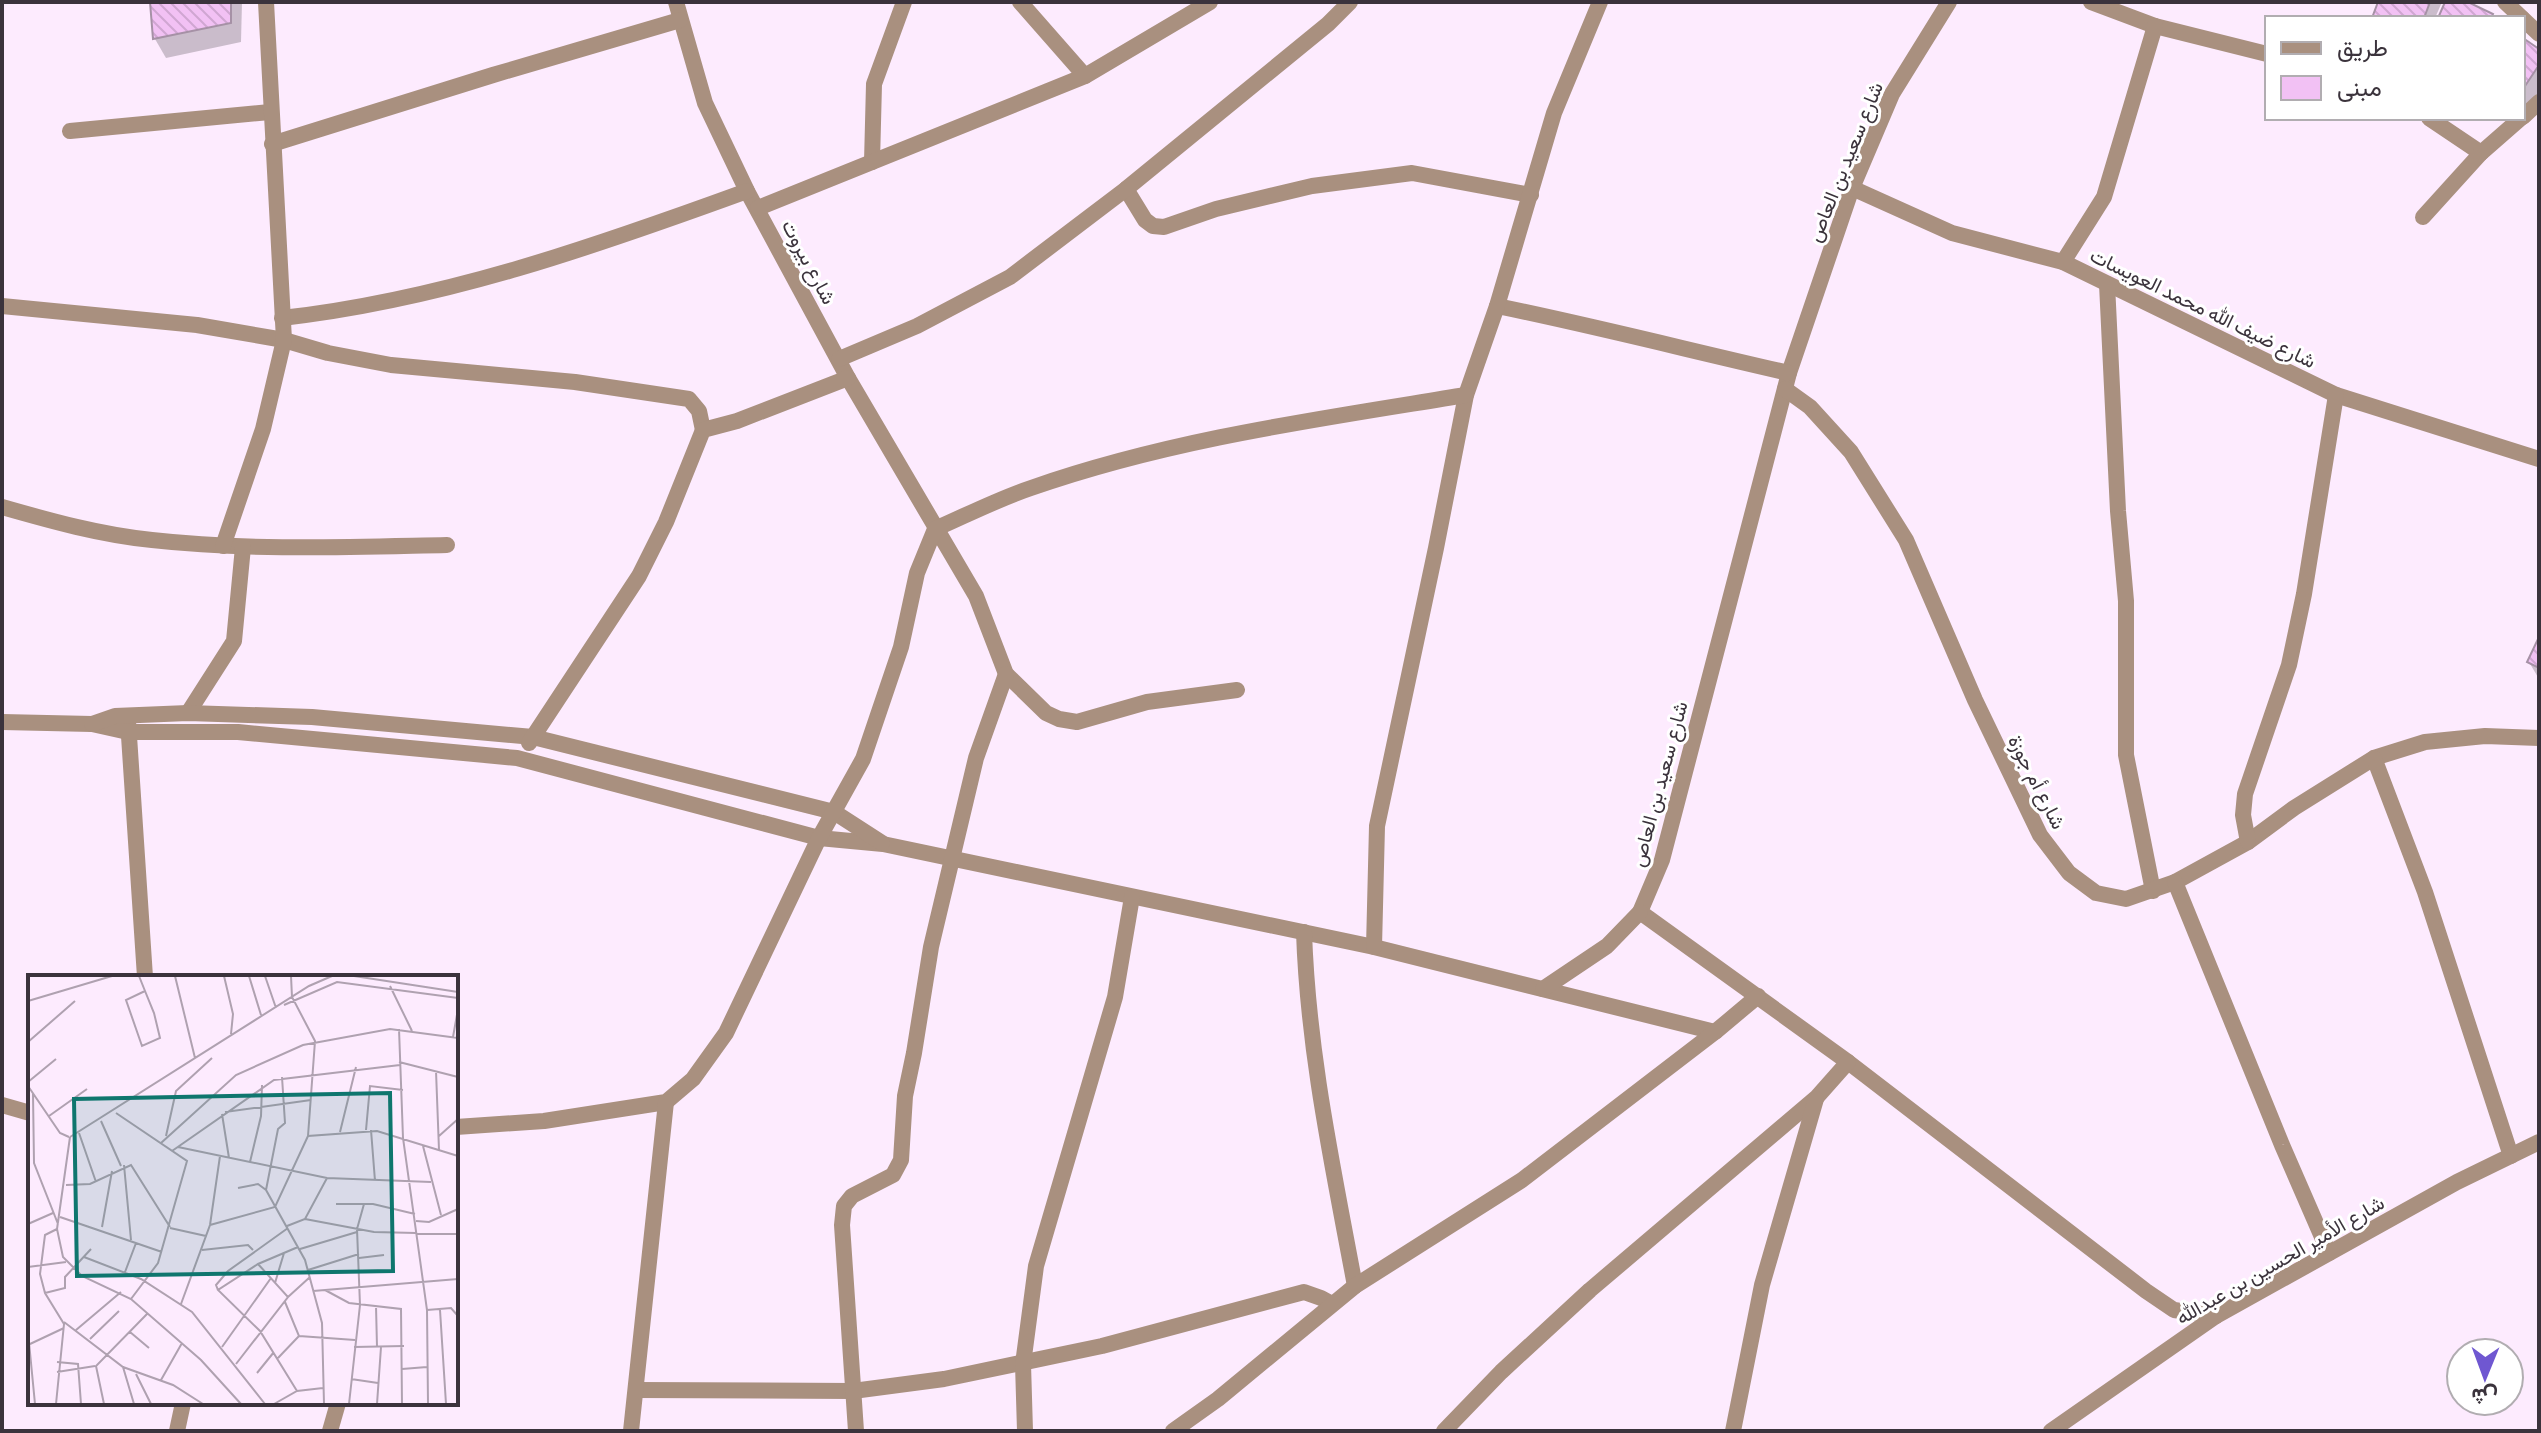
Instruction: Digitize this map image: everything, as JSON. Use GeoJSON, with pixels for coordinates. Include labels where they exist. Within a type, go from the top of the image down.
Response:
{"type":"FeatureCollection","features":[{"type":"Feature","properties":{"kind":"street"},"geometry":{"type":"LineString","coordinates":[[223,546],[263,429],[284,340],[266,2]]}},
{"type":"Feature","properties":{"kind":"street","name":"شارع بيروت"},"geometry":{"type":"LineString","coordinates":[[676,2],[705,103],[747,191],[848,378],[976,596],[1006,674]]}},
{"type":"Feature","properties":{"kind":"street"},"geometry":{"type":"LineString","coordinates":[[872,162],[874,84],[904,2]]}},
{"type":"Feature","properties":{"kind":"street"},"geometry":{"type":"LineString","coordinates":[[1020,2],[1085,76]]}},
{"type":"Feature","properties":{"kind":"street"},"geometry":{"type":"LineString","coordinates":[[758,208],[1085,76],[1210,2]]}},
{"type":"Feature","properties":{"kind":"street"},"geometry":{"type":"LineString","coordinates":[[839,359],[917,326],[1010,277],[1126,189],[1328,24],[1350,2]]}},
{"type":"Feature","properties":{"kind":"street"},"geometry":{"type":"LineString","coordinates":[[1374,947],[1377,826],[1466,395],[1497,306],[1554,113],[1600,2]]}},
{"type":"Feature","properties":{"kind":"street","name":"شارع سعيد بن العاص"},"geometry":{"type":"LineString","coordinates":[[1640,912],[1662,860],[1787,381],[1852,188],[1892,94],[1949,2]]}},
{"type":"Feature","properties":{"kind":"street"},"geometry":{"type":"LineString","coordinates":[[2091,2],[2155,26],[2265,54]]}},
{"type":"Feature","properties":{"kind":"street"},"geometry":{"type":"LineString","coordinates":[[2505,2],[2521,16]]}},
{"type":"Feature","properties":{"kind":"street"},"geometry":{"type":"LineString","coordinates":[[272,144],[680,20]]}},
{"type":"Feature","properties":{"kind":"street"},"geometry":{"type":"LineString","coordinates":[[2063,262],[2104,197],[2155,26]]}},
{"type":"Feature","properties":{"kind":"street"},"geometry":{"type":"LineString","coordinates":[[70,131],[270,112]]}},
{"type":"Feature","properties":{"kind":"street"},"geometry":{"type":"LineString","coordinates":[[2432,120],[2481,153]]}},
{"type":"Feature","properties":{"kind":"street"},"geometry":{"type":"LineString","coordinates":[[2423,217],[2481,153],[2519,120]]}},
{"type":"Feature","properties":{"kind":"street"},"geometry":{"type":"LineString","coordinates":[[1126,189],[1145,220],[1153,226],[1164,227],[1216,209],[1312,186],[1412,173],[1531,195]]}},
{"type":"Feature","properties":{"kind":"street","name":"شارع ضيف الله محمد العويسات"},"geometry":{"type":"LineString","coordinates":[[1852,188],[1952,233],[2063,262],[2336,395],[2539,459]]}},
{"type":"Feature","properties":{"kind":"street"},"geometry":{"type":"LineString","coordinates":[[282,318],[417,296],[508,273],[747,191]]}},
{"type":"Feature","properties":{"kind":"street"},"geometry":{"type":"LineString","coordinates":[[2107,284],[2118,511],[2126,601],[2126,755],[2153,891]]}},
{"type":"Feature","properties":{"kind":"street"},"geometry":{"type":"LineString","coordinates":[[2,306],[146,318],[284,340],[328,353],[391,365],[575,382],[689,399],[699,411],[703,430],[666,522],[639,576],[517,758]]}},
{"type":"Feature","properties":{"kind":"street"},"geometry":{"type":"LineString","coordinates":[[1497,306],[1578,322],[1787,381]]}},
{"type":"Feature","properties":{"kind":"street"},"geometry":{"type":"LineString","coordinates":[[703,430],[737,421],[848,378]]}},
{"type":"Feature","properties":{"kind":"street","name":"شارع أم جوزة"},"geometry":{"type":"LineString","coordinates":[[1787,381],[1851,452],[1906,540],[1975,700],[2040,835],[2069,873],[2096,893],[2126,899],[2175,882],[2248,842],[2294,808],[2374,758],[2425,742],[2485,736],[2539,738]]}},
{"type":"Feature","properties":{"kind":"street"},"geometry":{"type":"LineString","coordinates":[[458,1127],[544,1121],[666,1102],[693,1079],[726,1033],[819,838],[863,759],[901,647],[917,573],[935,529],[1029,488],[1161,449],[1466,395]]}},
{"type":"Feature","properties":{"kind":"street"},"geometry":{"type":"LineString","coordinates":[[2248,842],[2243,815],[2245,794],[2289,665],[2304,594],[2336,395]]}},
{"type":"Feature","properties":{"kind":"street"},"geometry":{"type":"LineString","coordinates":[[2,507],[107,533],[151,540],[243,547],[447,545]]}},
{"type":"Feature","properties":{"kind":"street"},"geometry":{"type":"LineString","coordinates":[[188,713],[234,641],[243,547]]}},
{"type":"Feature","properties":{"kind":"street"},"geometry":{"type":"LineString","coordinates":[[856,1431],[842,1225],[844,1206],[852,1196],[893,1175],[901,1160],[905,1096],[931,947],[976,758],[1006,674],[1046,713],[1077,722],[1147,702],[1237,690]]}},
{"type":"Feature","properties":{"kind":"street"},"geometry":{"type":"LineString","coordinates":[[128,723],[188,713],[312,717],[533,737],[834,812],[883,844]]}},
{"type":"Feature","properties":{"kind":"street"},"geometry":{"type":"LineString","coordinates":[[2,722],[128,723],[517,758],[819,838],[883,844],[1374,947],[1715,1032]]}},
{"type":"Feature","properties":{"kind":"street"},"geometry":{"type":"LineString","coordinates":[[128,723],[145,975]]}},
{"type":"Feature","properties":{"kind":"street"},"geometry":{"type":"LineString","coordinates":[[2374,758],[2425,892],[2511,1156]]}},
{"type":"Feature","properties":{"kind":"street"},"geometry":{"type":"LineString","coordinates":[[2175,882],[2329,1253]]}},
{"type":"Feature","properties":{"kind":"street"},"geometry":{"type":"LineString","coordinates":[[1025,1431],[1023,1364],[1036,1266],[1115,997],[1132,897]]}},
{"type":"Feature","properties":{"kind":"street"},"geometry":{"type":"LineString","coordinates":[[1543,989],[1607,946],[1640,912],[1848,1062],[2146,1291],[2174,1310],[2216,1316]]}},
{"type":"Feature","properties":{"kind":"street"},"geometry":{"type":"LineString","coordinates":[[1304,932],[1306,994],[1314,1062],[1355,1286]]}},
{"type":"Feature","properties":{"kind":"street"},"geometry":{"type":"LineString","coordinates":[[1173,1431],[1218,1399],[1355,1286],[1522,1180],[1758,996]]}},
{"type":"Feature","properties":{"kind":"street"},"geometry":{"type":"LineString","coordinates":[[1444,1431],[1501,1372],[1590,1290],[1817,1097],[1848,1062]]}},
{"type":"Feature","properties":{"kind":"street"},"geometry":{"type":"LineString","coordinates":[[1733,1431],[1762,1285],[1817,1097]]}},
{"type":"Feature","properties":{"kind":"street"},"geometry":{"type":"LineString","coordinates":[[631,1431],[666,1102]]}},
{"type":"Feature","properties":{"kind":"street"},"geometry":{"type":"LineString","coordinates":[[2,1105],[28,1112]]}},
{"type":"Feature","properties":{"kind":"street","name":"شارع الأمير الحسين بن عبدالله"},"geometry":{"type":"LineString","coordinates":[[2051,1431],[2216,1316],[2457,1182],[2539,1142]]}},
{"type":"Feature","properties":{"kind":"street"},"geometry":{"type":"LineString","coordinates":[[636,1390],[853,1391],[944,1379],[1023,1364],[1304,1292],[1332,1304]]}},
{"type":"Feature","properties":{"kind":"street"},"geometry":{"type":"LineString","coordinates":[[177,1431],[183,1405]]}},
{"type":"Feature","properties":{"kind":"street"},"geometry":{"type":"LineString","coordinates":[[330,1431],[337,1405]]}},
{"type":"Feature","properties":{"kind":"building"},"geometry":{"type":"Polygon","coordinates":[[[150,2],[231,2],[231,23],[153,39],[150,2]]]}},
{"type":"Feature","properties":{"kind":"building"},"geometry":{"type":"Polygon","coordinates":[[[2378,2],[2430,2],[2425,16],[2373,16],[2378,2]]]}},
{"type":"Feature","properties":{"kind":"building"},"geometry":{"type":"Polygon","coordinates":[[[2445,2],[2468,2],[2493,14],[2492,16],[2439,16],[2445,2]]]}},
{"type":"Feature","properties":{"kind":"building"},"geometry":{"type":"Polygon","coordinates":[[[2525,39],[2539,49],[2539,65],[2525,86],[2525,39]]]}},
{"type":"Feature","properties":{"kind":"building"},"geometry":{"type":"Polygon","coordinates":[[[2539,637],[2539,668],[2527,662],[2539,637]]]}}]}
